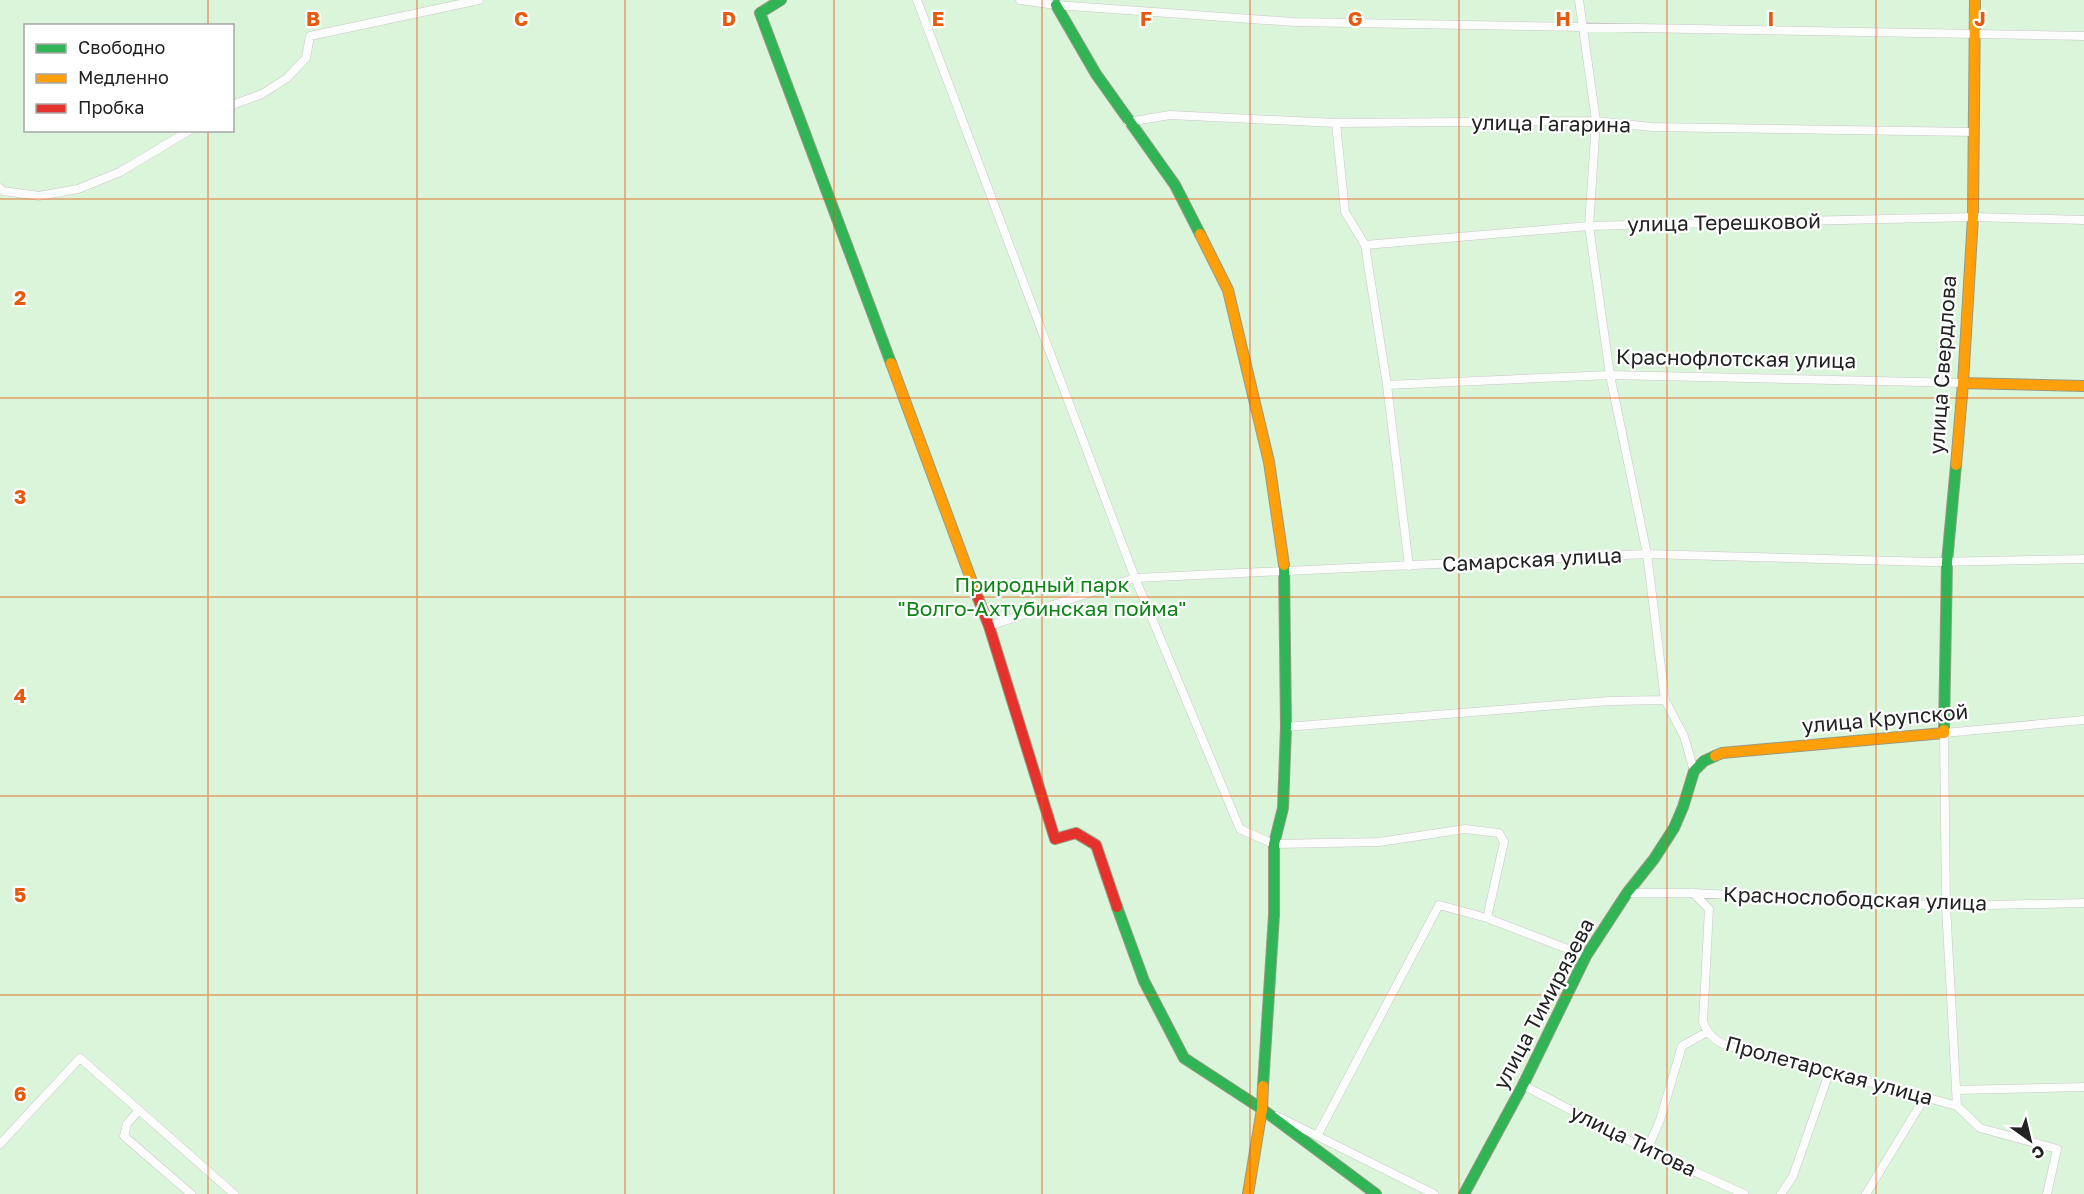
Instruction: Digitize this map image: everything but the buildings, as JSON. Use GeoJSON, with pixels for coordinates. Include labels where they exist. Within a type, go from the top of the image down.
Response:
{"type":"FeatureCollection","features":[{"type":"Feature","properties":{"kind":"street"},"geometry":{"type":"LineString","coordinates":[[234,104],[262,94],[287,78],[306,58],[310,36],[479,0]]}},
{"type":"Feature","properties":{"kind":"street"},"geometry":{"type":"LineString","coordinates":[[781,0],[760,13],[988,626],[1055,839],[1076,833],[1096,845],[1108,885],[1144,981],[1184,1058],[1262,1109],[1377,1194]]}},
{"type":"Feature","properties":{"kind":"street"},"geometry":{"type":"LineString","coordinates":[[917,0],[1135,578],[1240,829],[1274,844],[1379,842],[1465,829],[1498,833],[1504,842],[1487,918]]}},
{"type":"Feature","properties":{"kind":"street"},"geometry":{"type":"LineString","coordinates":[[1020,0],[1056,5],[1293,22],[2084,36]]}},
{"type":"Feature","properties":{"kind":"street"},"geometry":{"type":"LineString","coordinates":[[1579,0],[1596,121],[1589,226],[1610,375],[1647,554],[1665,700],[1684,736],[1694,771]]}},
{"type":"Feature","properties":{"kind":"street","name":"улица Свердлова"},"geometry":{"type":"LineString","coordinates":[[1944,733],[1947,562],[1963,383],[1973,217],[1975,0]]}},
{"type":"Feature","properties":{"kind":"street"},"geometry":{"type":"LineString","coordinates":[[1056,5],[1096,74],[1175,185],[1228,290],[1269,462],[1285,569],[1286,727],[1283,808],[1274,844],[1274,915],[1262,1109],[1248,1194]]}},
{"type":"Feature","properties":{"kind":"street","name":"улица Гагарина"},"geometry":{"type":"LineString","coordinates":[[1128,122],[1170,115],[1336,123],[1596,121],[1652,127],[1974,132]]}},
{"type":"Feature","properties":{"kind":"street"},"geometry":{"type":"LineString","coordinates":[[1336,123],[1345,212],[1365,245],[1387,385],[1409,566]]}},
{"type":"Feature","properties":{"kind":"street"},"geometry":{"type":"LineString","coordinates":[[0,188],[4,191],[39,196],[78,189],[120,172],[187,132]]}},
{"type":"Feature","properties":{"kind":"street","name":"улица Терешковой"},"geometry":{"type":"LineString","coordinates":[[1365,245],[1589,226],[1973,217],[2084,220]]}},
{"type":"Feature","properties":{"kind":"street","name":"Краснофлотская улица"},"geometry":{"type":"LineString","coordinates":[[1387,385],[1610,375],[2084,386]]}},
{"type":"Feature","properties":{"kind":"street","name":"Самарская улица"},"geometry":{"type":"LineString","coordinates":[[988,626],[1135,578],[1285,569],[1409,566],[1647,554],[1947,562],[2084,559]]}},
{"type":"Feature","properties":{"kind":"street"},"geometry":{"type":"LineString","coordinates":[[1286,727],[1609,701],[1665,700]]}},
{"type":"Feature","properties":{"kind":"street","name":"улица Крупской"},"geometry":{"type":"LineString","coordinates":[[1694,771],[1704,761],[1722,753],[2084,720]]}},
{"type":"Feature","properties":{"kind":"street"},"geometry":{"type":"LineString","coordinates":[[1944,733],[1946,906],[1958,1106],[1980,1128],[2057,1149],[2047,1194]]}},
{"type":"Feature","properties":{"kind":"street","name":"улица Тимирязева"},"geometry":{"type":"LineString","coordinates":[[1464,1194],[1523,1085],[1586,956],[1627,892],[1674,828],[1694,771]]}},
{"type":"Feature","properties":{"kind":"street","name":"Краснослободская улица"},"geometry":{"type":"LineString","coordinates":[[1627,892],[1693,893],[1946,906],[2084,903]]}},
{"type":"Feature","properties":{"kind":"street","name":"Пролетарская улица"},"geometry":{"type":"LineString","coordinates":[[1693,893],[1709,909],[1702,1022],[1715,1041],[1958,1106]]}},
{"type":"Feature","properties":{"kind":"street"},"geometry":{"type":"LineString","coordinates":[[1317,1136],[1440,905],[1487,918],[1586,956]]}},
{"type":"Feature","properties":{"kind":"street"},"geometry":{"type":"LineString","coordinates":[[1647,1150],[1660,1120],[1682,1046],[1707,1032]]}},
{"type":"Feature","properties":{"kind":"street"},"geometry":{"type":"LineString","coordinates":[[0,1144],[80,1058],[234,1194]]}},
{"type":"Feature","properties":{"kind":"street"},"geometry":{"type":"LineString","coordinates":[[1781,1194],[1793,1176],[1829,1073]]}},
{"type":"Feature","properties":{"kind":"street","name":"улица Титова"},"geometry":{"type":"LineString","coordinates":[[1523,1085],[1647,1150],[1744,1194]]}},
{"type":"Feature","properties":{"kind":"street"},"geometry":{"type":"LineString","coordinates":[[1956,1090],[2084,1087]]}},
{"type":"Feature","properties":{"kind":"street"},"geometry":{"type":"LineString","coordinates":[[1866,1194],[1925,1097]]}},
{"type":"Feature","properties":{"kind":"street"},"geometry":{"type":"LineString","coordinates":[[1262,1109],[1434,1194]]}},
{"type":"Feature","properties":{"kind":"street"},"geometry":{"type":"LineString","coordinates":[[139,1110],[127,1124],[124,1136],[191,1194]]}},
{"type":"Feature","properties":{"kind":"green space","name":"Природный парк \"Волго-Ахтубинская пойма\""},"geometry":{"type":"Polygon","coordinates":[[[0,0],[2084,0],[2084,1194],[0,1194],[0,0]]]}},
{"type":"Feature","properties":{"kind":"traffic: fast"},"geometry":{"type":"LineString","coordinates":[[781,0],[760,13],[891,363]]}},
{"type":"Feature","properties":{"kind":"traffic: fast"},"geometry":{"type":"LineString","coordinates":[[1056,5],[1096,74],[1175,185],[1200,234]]}},
{"type":"Feature","properties":{"kind":"traffic: fast"},"geometry":{"type":"LineString","coordinates":[[1944,730],[1947,562],[1956,465]]}},
{"type":"Feature","properties":{"kind":"traffic: fast"},"geometry":{"type":"LineString","coordinates":[[1263,1086],[1274,915],[1274,844],[1283,808],[1286,727],[1284,565]]}},
{"type":"Feature","properties":{"kind":"traffic: fast"},"geometry":{"type":"LineString","coordinates":[[1464,1194],[1523,1085],[1586,956],[1627,893],[1654,859],[1674,828],[1694,771],[1704,761],[1715,756]]}},
{"type":"Feature","properties":{"kind":"traffic: fast"},"geometry":{"type":"LineString","coordinates":[[1117,907],[1144,981],[1184,1058],[1262,1109],[1376,1194]]}},
{"type":"Feature","properties":{"kind":"traffic: slow"},"geometry":{"type":"LineString","coordinates":[[1956,465],[1973,217],[1975,0]]}},
{"type":"Feature","properties":{"kind":"traffic: slow"},"geometry":{"type":"LineString","coordinates":[[1200,234],[1228,290],[1269,462],[1284,565]]}},
{"type":"Feature","properties":{"kind":"traffic: slow"},"geometry":{"type":"LineString","coordinates":[[891,363],[978,598]]}},
{"type":"Feature","properties":{"kind":"traffic: slow"},"geometry":{"type":"LineString","coordinates":[[1963,383],[2084,386]]}},
{"type":"Feature","properties":{"kind":"traffic: slow"},"geometry":{"type":"LineString","coordinates":[[1715,756],[1722,753],[1944,733],[1944,730]]}},
{"type":"Feature","properties":{"kind":"traffic: slow"},"geometry":{"type":"LineString","coordinates":[[1248,1194],[1262,1109],[1263,1086]]}},
{"type":"Feature","properties":{"kind":"traffic: jam"},"geometry":{"type":"LineString","coordinates":[[978,598],[989,626],[1055,839],[1076,833],[1096,845],[1117,907]]}}]}
